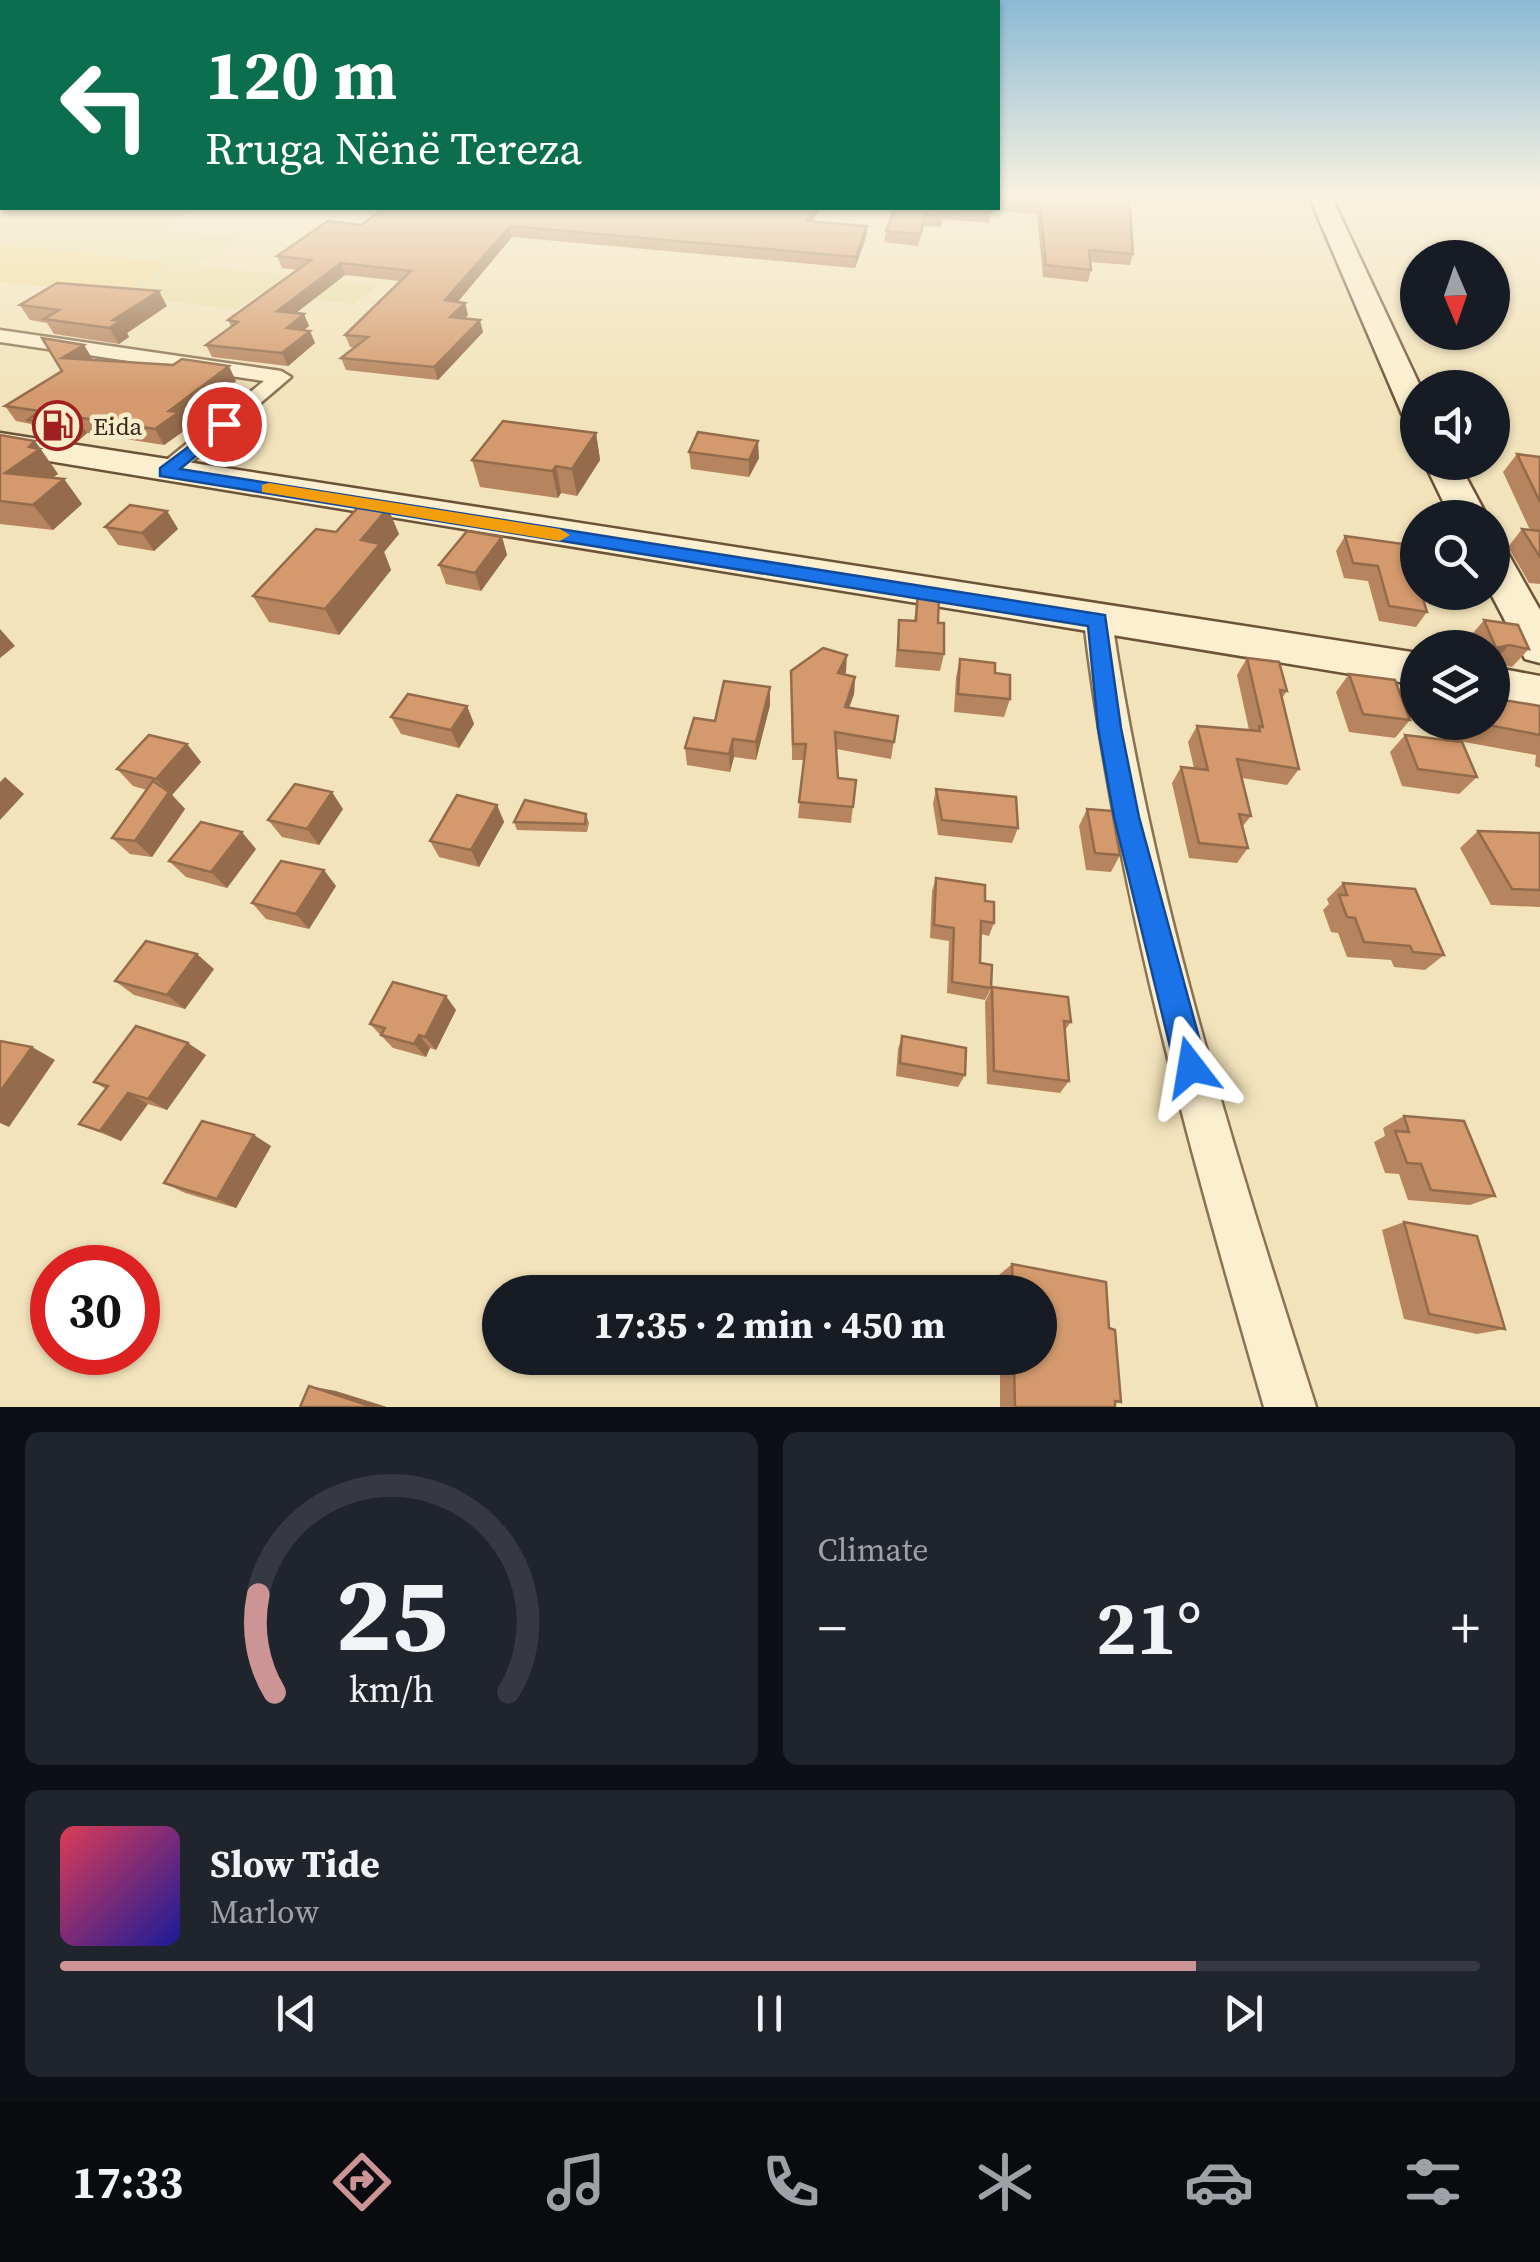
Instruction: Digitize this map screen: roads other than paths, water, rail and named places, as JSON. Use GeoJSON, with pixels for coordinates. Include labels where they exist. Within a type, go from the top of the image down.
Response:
{"type":"FeatureCollection","features":[{"type":"Feature","properties":{"kind":"main road"},"geometry":{"type":"LineString","coordinates":[[1350,262],[1400,374]]}},
{"type":"Feature","properties":{"kind":"main road"},"geometry":{"type":"LineString","coordinates":[[7,445],[1400,666]]}},
{"type":"Feature","properties":{"kind":"main road"},"geometry":{"type":"LineString","coordinates":[[1510,592],[1540,648]]}},
{"type":"Feature","properties":{"kind":"main road"},"geometry":{"type":"LineString","coordinates":[[1510,687],[1540,693]]}},
{"type":"Feature","properties":{"kind":"street"},"geometry":{"type":"LineString","coordinates":[[0,336],[281,377],[166,472]]}},
{"type":"Feature","properties":{"kind":"street"},"geometry":{"type":"LineString","coordinates":[[1098,620],[1109,728],[1126,817],[1216,1166],[1290,1407]]}},
{"type":"Feature","properties":{"kind":"place","name":"Eida"},"geometry":{"type":"Point","coordinates":[58,426]}}]}
